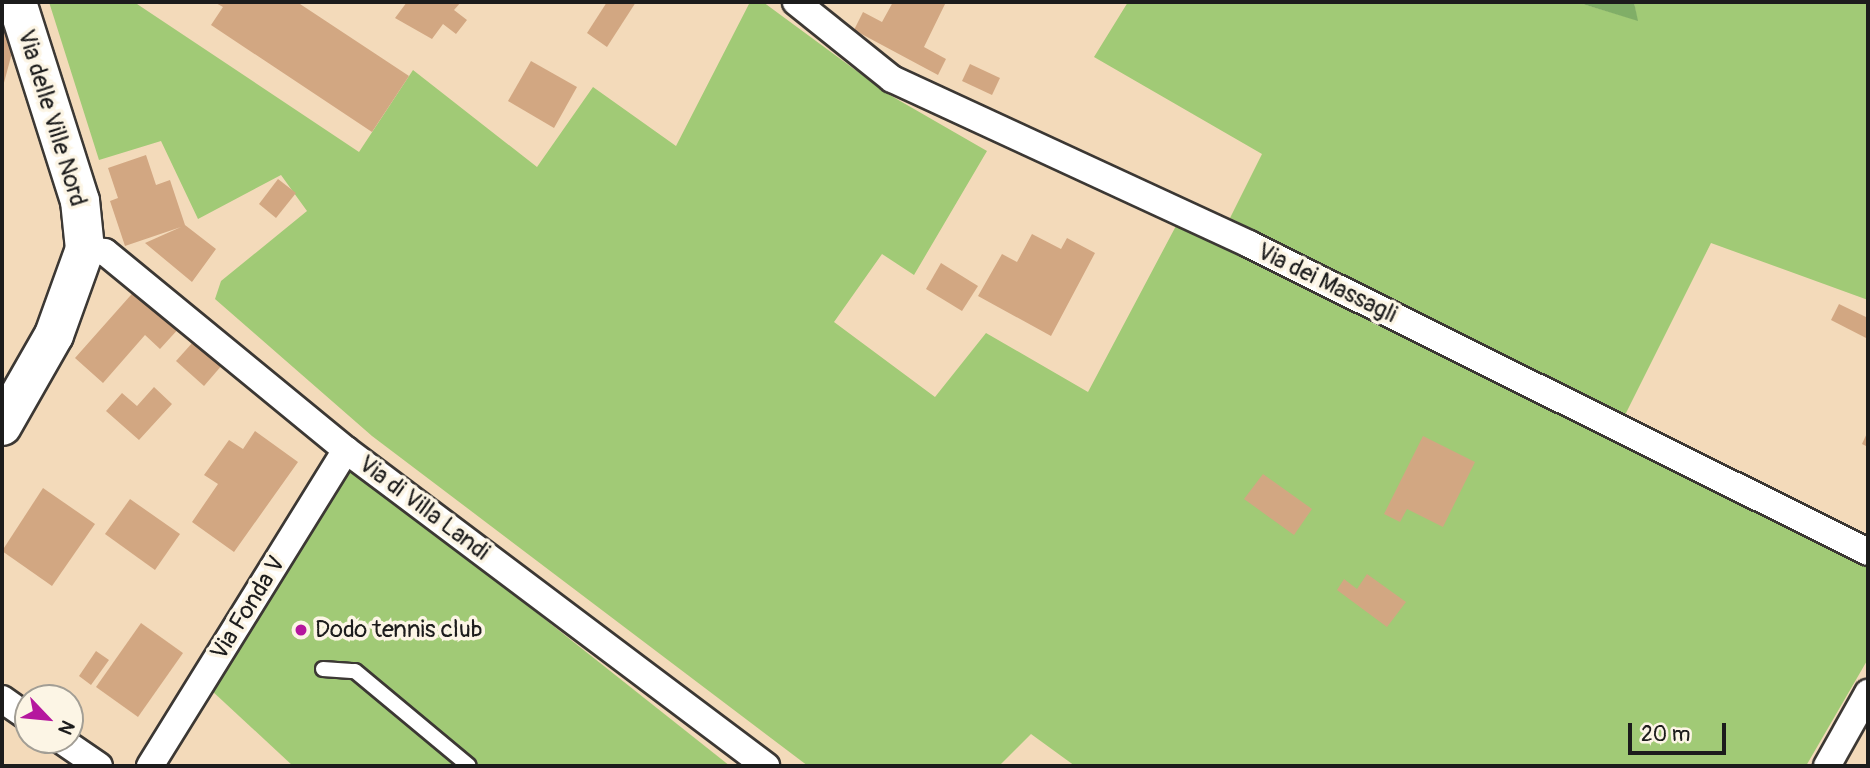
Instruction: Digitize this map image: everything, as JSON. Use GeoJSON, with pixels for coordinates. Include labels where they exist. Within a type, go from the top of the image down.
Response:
{"type":"FeatureCollection","features":[{"type":"Feature","properties":{"kind":"street","name":"Via delle Ville Nord"},"geometry":{"type":"LineString","coordinates":[[2,425],[54,335],[85,249],[80,201],[17,2]]}},
{"type":"Feature","properties":{"kind":"street","name":"Via dei Massagli"},"geometry":{"type":"LineString","coordinates":[[796,2],[892,79],[1249,244],[1868,552]]}},
{"type":"Feature","properties":{"kind":"street","name":"Via di Villa Landi"},"geometry":{"type":"LineString","coordinates":[[85,249],[105,252],[346,450],[766,766]]}},
{"type":"Feature","properties":{"kind":"street","name":"Via Fonda V"},"geometry":{"type":"LineString","coordinates":[[150,766],[346,450]]}},
{"type":"Feature","properties":{"kind":"street"},"geometry":{"type":"LineString","coordinates":[[1827,766],[1868,693]]}},
{"type":"Feature","properties":{"kind":"street"},"geometry":{"type":"LineString","coordinates":[[81,754],[99,766]]}},
{"type":"Feature","properties":{"kind":"lane"},"geometry":{"type":"LineString","coordinates":[[324,669],[355,671],[469,766]]}},
{"type":"Feature","properties":{"kind":"green space"},"geometry":{"type":"Polygon","coordinates":[[[49,2],[134,2],[359,152],[413,70],[537,167],[593,87],[676,146],[750,2],[763,2],[888,94],[987,151],[914,275],[882,254],[834,322],[935,397],[986,333],[1088,392],[1177,224],[1552,408],[1617,433],[1868,565],[1868,659],[1806,766],[1075,766],[1031,734],[999,766],[808,766],[372,436],[215,299],[221,281],[307,211],[281,175],[198,219],[161,141],[99,160],[49,2]]]}},
{"type":"Feature","properties":{"kind":"green space"},"geometry":{"type":"Polygon","coordinates":[[[1128,2],[1576,2],[1637,20],[1634,2],[1868,2],[1868,300],[1711,243],[1624,417],[1230,218],[1262,154],[1094,57],[1128,2]]]}},
{"type":"Feature","properties":{"kind":"green space"},"geometry":{"type":"Polygon","coordinates":[[[1576,2],[1634,2],[1638,21],[1576,2]]]}},
{"type":"Feature","properties":{"kind":"green space"},"geometry":{"type":"Polygon","coordinates":[[[350,471],[363,475],[730,766],[293,766],[211,690],[350,471]]]}},
{"type":"Feature","properties":{"kind":"building"},"geometry":{"type":"Polygon","coordinates":[[[214,2],[297,2],[409,76],[372,132],[211,25],[223,7],[214,2]]]}},
{"type":"Feature","properties":{"kind":"building"},"geometry":{"type":"Polygon","coordinates":[[[407,2],[461,2],[454,10],[467,20],[456,34],[443,24],[432,39],[395,18],[407,2]]]}},
{"type":"Feature","properties":{"kind":"building"},"geometry":{"type":"Polygon","coordinates":[[[607,2],[636,2],[607,47],[587,33],[607,2]]]}},
{"type":"Feature","properties":{"kind":"building"},"geometry":{"type":"Polygon","coordinates":[[[893,2],[946,2],[924,47],[946,59],[938,75],[854,30],[863,12],[882,22],[893,2]]]}},
{"type":"Feature","properties":{"kind":"building"},"geometry":{"type":"Polygon","coordinates":[[[2,7],[12,53],[2,90],[2,7]]]}},
{"type":"Feature","properties":{"kind":"building"},"geometry":{"type":"Polygon","coordinates":[[[531,61],[577,87],[554,128],[508,101],[531,61]]]}},
{"type":"Feature","properties":{"kind":"building"},"geometry":{"type":"Polygon","coordinates":[[[970,64],[1000,78],[992,95],[962,81],[970,64]]]}},
{"type":"Feature","properties":{"kind":"building"},"geometry":{"type":"Polygon","coordinates":[[[146,155],[156,185],[170,180],[185,225],[216,249],[192,282],[145,243],[181,227],[125,246],[110,201],[118,198],[108,168],[146,155]]]}},
{"type":"Feature","properties":{"kind":"building"},"geometry":{"type":"Polygon","coordinates":[[[278,179],[296,193],[276,218],[259,204],[278,179]]]}},
{"type":"Feature","properties":{"kind":"building"},"geometry":{"type":"Polygon","coordinates":[[[1032,234],[1061,249],[1067,238],[1095,253],[1051,336],[978,296],[1002,254],[1017,262],[1032,234]]]}},
{"type":"Feature","properties":{"kind":"building"},"geometry":{"type":"Polygon","coordinates":[[[941,263],[978,286],[962,311],[926,289],[941,263]]]}},
{"type":"Feature","properties":{"kind":"building"},"geometry":{"type":"Polygon","coordinates":[[[138,287],[181,326],[160,349],[145,335],[103,383],[75,358],[138,287]]]}},
{"type":"Feature","properties":{"kind":"building"},"geometry":{"type":"Polygon","coordinates":[[[1839,304],[1868,318],[1868,339],[1831,320],[1839,304]]]}},
{"type":"Feature","properties":{"kind":"building"},"geometry":{"type":"Polygon","coordinates":[[[202,332],[229,357],[204,386],[176,361],[202,332]]]}},
{"type":"Feature","properties":{"kind":"building"},"geometry":{"type":"Polygon","coordinates":[[[154,387],[172,404],[139,440],[106,411],[122,393],[137,406],[154,387]]]}},
{"type":"Feature","properties":{"kind":"building"},"geometry":{"type":"Polygon","coordinates":[[[255,431],[298,462],[234,552],[192,522],[218,484],[204,475],[229,440],[243,449],[255,431]]]}},
{"type":"Feature","properties":{"kind":"building"},"geometry":{"type":"Polygon","coordinates":[[[1868,431],[1868,447],[1862,444],[1868,431]]]}},
{"type":"Feature","properties":{"kind":"building"},"geometry":{"type":"Polygon","coordinates":[[[1423,436],[1475,462],[1443,527],[1407,509],[1400,522],[1384,514],[1423,436]]]}},
{"type":"Feature","properties":{"kind":"building"},"geometry":{"type":"Polygon","coordinates":[[[1263,474],[1312,509],[1294,535],[1244,499],[1263,474]]]}},
{"type":"Feature","properties":{"kind":"building"},"geometry":{"type":"Polygon","coordinates":[[[43,488],[95,524],[52,586],[2,551],[43,488]]]}},
{"type":"Feature","properties":{"kind":"building"},"geometry":{"type":"Polygon","coordinates":[[[130,499],[180,534],[155,570],[105,534],[130,499]]]}},
{"type":"Feature","properties":{"kind":"building"},"geometry":{"type":"Polygon","coordinates":[[[1367,574],[1406,602],[1387,627],[1337,590],[1344,579],[1357,589],[1367,574]]]}},
{"type":"Feature","properties":{"kind":"building"},"geometry":{"type":"Polygon","coordinates":[[[141,623],[183,653],[138,717],[96,687],[141,623]]]}},
{"type":"Feature","properties":{"kind":"building"},"geometry":{"type":"Polygon","coordinates":[[[96,651],[109,660],[91,685],[79,676],[96,651]]]}},
{"type":"Feature","properties":{"kind":"place","name":"Dodo tennis club"},"geometry":{"type":"Point","coordinates":[301,630]}}]}
